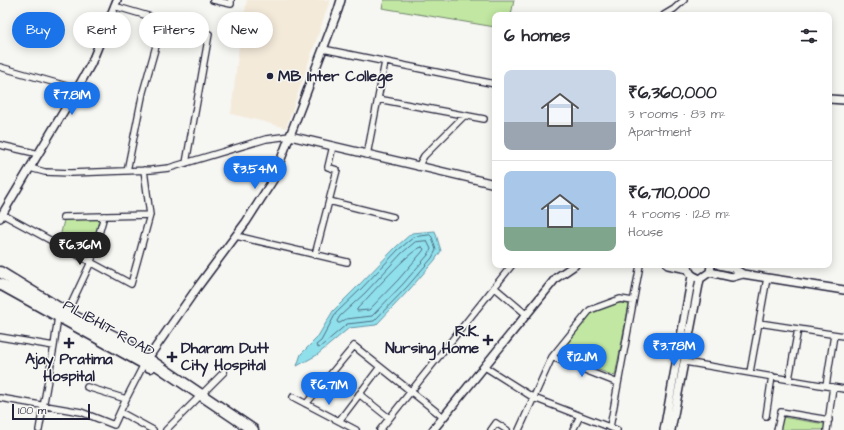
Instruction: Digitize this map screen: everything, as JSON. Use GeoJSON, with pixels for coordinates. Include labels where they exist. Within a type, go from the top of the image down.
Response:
{"type":"FeatureCollection","features":[{"type":"Feature","properties":{"kind":"highway"},"geometry":{"type":"LineString","coordinates":[[0,272],[63,316]]}},
{"type":"Feature","properties":{"kind":"highway","name":"PILIBHIT ROAD"},"geometry":{"type":"LineString","coordinates":[[0,284],[146,361],[199,396],[221,418],[240,430]]}},
{"type":"Feature","properties":{"kind":"highway"},"geometry":{"type":"LineString","coordinates":[[199,396],[253,430]]}},
{"type":"Feature","properties":{"kind":"street"},"geometry":{"type":"LineString","coordinates":[[213,0],[231,4],[231,0]]}},
{"type":"Feature","properties":{"kind":"street"},"geometry":{"type":"LineString","coordinates":[[0,398],[44,404],[82,412],[114,425],[146,361],[197,288],[246,222],[273,180],[341,0]]}},
{"type":"Feature","properties":{"kind":"street"},"geometry":{"type":"LineString","coordinates":[[669,12],[684,0]]}},
{"type":"Feature","properties":{"kind":"street"},"geometry":{"type":"LineString","coordinates":[[140,12],[115,3],[90,64],[77,89],[1,216],[131,284],[150,215],[144,170]]}},
{"type":"Feature","properties":{"kind":"street"},"geometry":{"type":"LineString","coordinates":[[127,171],[143,92],[155,48]]}},
{"type":"Feature","properties":{"kind":"street"},"geometry":{"type":"LineString","coordinates":[[186,163],[207,48]]}},
{"type":"Feature","properties":{"kind":"street"},"geometry":{"type":"LineString","coordinates":[[323,50],[492,83]]}},
{"type":"Feature","properties":{"kind":"street"},"geometry":{"type":"LineString","coordinates":[[367,154],[385,62]]}},
{"type":"Feature","properties":{"kind":"street"},"geometry":{"type":"LineString","coordinates":[[0,67],[77,89]]}},
{"type":"Feature","properties":{"kind":"street"},"geometry":{"type":"LineString","coordinates":[[832,98],[844,100]]}},
{"type":"Feature","properties":{"kind":"street"},"geometry":{"type":"LineString","coordinates":[[378,99],[484,119]]}},
{"type":"Feature","properties":{"kind":"street"},"geometry":{"type":"LineString","coordinates":[[418,167],[424,156],[464,116]]}},
{"type":"Feature","properties":{"kind":"street"},"geometry":{"type":"LineString","coordinates":[[30,168],[45,172],[71,173],[169,168],[266,138],[290,136],[492,183]]}},
{"type":"Feature","properties":{"kind":"street"},"geometry":{"type":"LineString","coordinates":[[0,145],[39,154]]}},
{"type":"Feature","properties":{"kind":"street"},"geometry":{"type":"LineString","coordinates":[[315,255],[337,170],[328,167],[333,146]]}},
{"type":"Feature","properties":{"kind":"street"},"geometry":{"type":"LineString","coordinates":[[329,201],[394,217]]}},
{"type":"Feature","properties":{"kind":"street"},"geometry":{"type":"LineString","coordinates":[[63,218],[150,215]]}},
{"type":"Feature","properties":{"kind":"street"},"geometry":{"type":"LineString","coordinates":[[39,430],[54,346],[63,316],[91,262],[104,216]]}},
{"type":"Feature","properties":{"kind":"street"},"geometry":{"type":"LineString","coordinates":[[236,236],[347,262]]}},
{"type":"Feature","properties":{"kind":"street"},"geometry":{"type":"LineString","coordinates":[[380,430],[510,268]]}},
{"type":"Feature","properties":{"kind":"street"},"geometry":{"type":"LineString","coordinates":[[433,430],[556,278],[570,268]]}},
{"type":"Feature","properties":{"kind":"street"},"geometry":{"type":"LineString","coordinates":[[610,427],[639,268]]}},
{"type":"Feature","properties":{"kind":"street"},"geometry":{"type":"LineString","coordinates":[[733,268],[743,274],[844,290]]}},
{"type":"Feature","properties":{"kind":"street"},"geometry":{"type":"LineString","coordinates":[[671,430],[700,279],[710,269],[732,277],[743,274]]}},
{"type":"Feature","properties":{"kind":"street"},"geometry":{"type":"LineString","coordinates":[[689,270],[700,279]]}},
{"type":"Feature","properties":{"kind":"street"},"geometry":{"type":"LineString","coordinates":[[664,430],[689,270]]}},
{"type":"Feature","properties":{"kind":"street"},"geometry":{"type":"LineString","coordinates":[[750,372],[767,278]]}},
{"type":"Feature","properties":{"kind":"street"},"geometry":{"type":"LineString","coordinates":[[494,287],[527,315]]}},
{"type":"Feature","properties":{"kind":"street"},"geometry":{"type":"LineString","coordinates":[[519,430],[552,357],[590,310],[620,299],[633,301]]}},
{"type":"Feature","properties":{"kind":"street"},"geometry":{"type":"LineString","coordinates":[[759,323],[844,336]]}},
{"type":"Feature","properties":{"kind":"street"},"geometry":{"type":"LineString","coordinates":[[789,379],[798,329]]}},
{"type":"Feature","properties":{"kind":"street"},"geometry":{"type":"LineString","coordinates":[[826,386],[834,335]]}},
{"type":"Feature","properties":{"kind":"street"},"geometry":{"type":"LineString","coordinates":[[0,337],[54,346]]}},
{"type":"Feature","properties":{"kind":"street"},"geometry":{"type":"LineString","coordinates":[[306,404],[354,346],[443,417]]}},
{"type":"Feature","properties":{"kind":"street"},"geometry":{"type":"LineString","coordinates":[[552,357],[618,383]]}},
{"type":"Feature","properties":{"kind":"street"},"geometry":{"type":"LineString","coordinates":[[685,362],[844,389]]}},
{"type":"Feature","properties":{"kind":"street"},"geometry":{"type":"LineString","coordinates":[[339,421],[380,367]]}},
{"type":"Feature","properties":{"kind":"street"},"geometry":{"type":"LineString","coordinates":[[485,367],[534,398],[617,430]]}},
{"type":"Feature","properties":{"kind":"street"},"geometry":{"type":"LineString","coordinates":[[166,430],[224,372]]}},
{"type":"Feature","properties":{"kind":"street"},"geometry":{"type":"LineString","coordinates":[[766,416],[772,376]]}},
{"type":"Feature","properties":{"kind":"street"},"geometry":{"type":"LineString","coordinates":[[87,386],[126,399]]}},
{"type":"Feature","properties":{"kind":"street"},"geometry":{"type":"LineString","coordinates":[[827,430],[833,387]]}},
{"type":"Feature","properties":{"kind":"street"},"geometry":{"type":"LineString","coordinates":[[359,394],[390,418]]}},
{"type":"Feature","properties":{"kind":"street"},"geometry":{"type":"LineString","coordinates":[[293,397],[356,430]]}},
{"type":"Feature","properties":{"kind":"street"},"geometry":{"type":"LineString","coordinates":[[120,412],[153,430]]}},
{"type":"Feature","properties":{"kind":"street"},"geometry":{"type":"LineString","coordinates":[[778,430],[781,412],[829,420]]}},
{"type":"Feature","properties":{"kind":"street"},"geometry":{"type":"LineString","coordinates":[[573,430],[580,416]]}},
{"type":"Feature","properties":{"kind":"street"},"geometry":{"type":"LineString","coordinates":[[491,430],[496,423],[507,430]]}},
{"type":"Feature","properties":{"kind":"shaded area","name":"MB Inter College"},"geometry":{"type":"Polygon","coordinates":[[[247,0],[330,0],[286,128],[231,114],[239,48],[273,48],[273,12],[245,12],[247,0]]]}},
{"type":"Feature","properties":{"kind":"green space"},"geometry":{"type":"Polygon","coordinates":[[[384,0],[514,0],[512,12],[492,12],[492,26],[382,8],[384,0]]]}},
{"type":"Feature","properties":{"kind":"green space"},"geometry":{"type":"Polygon","coordinates":[[[101,219],[90,260],[59,242],[64,220],[101,219]]]}},
{"type":"Feature","properties":{"kind":"green space"},"geometry":{"type":"Polygon","coordinates":[[[619,303],[629,304],[615,376],[558,355],[587,316],[595,311],[619,303]]]}},
{"type":"Feature","properties":{"kind":"green space"},"geometry":{"type":"Polygon","coordinates":[[[782,417],[825,424],[825,430],[780,430],[782,417]]]}},
{"type":"Feature","properties":{"kind":"water"},"geometry":{"type":"Polygon","coordinates":[[[435,231],[441,251],[409,290],[376,325],[349,328],[317,355],[297,366],[301,354],[317,338],[333,311],[396,247],[412,233],[435,231]]]}},
{"type":"Feature","properties":{"kind":"place","name":"MB Inter College"},"geometry":{"type":"Point","coordinates":[270,76]}},
{"type":"Feature","properties":{"kind":"place","name":"R.K. Nursing Home"},"geometry":{"type":"Point","coordinates":[488,340]}},
{"type":"Feature","properties":{"kind":"place","name":"Ajay Pratima Hospital"},"geometry":{"type":"Point","coordinates":[69,343]}},
{"type":"Feature","properties":{"kind":"place","name":"Dharam Dutt City Hospital"},"geometry":{"type":"Point","coordinates":[172,357]}}]}
